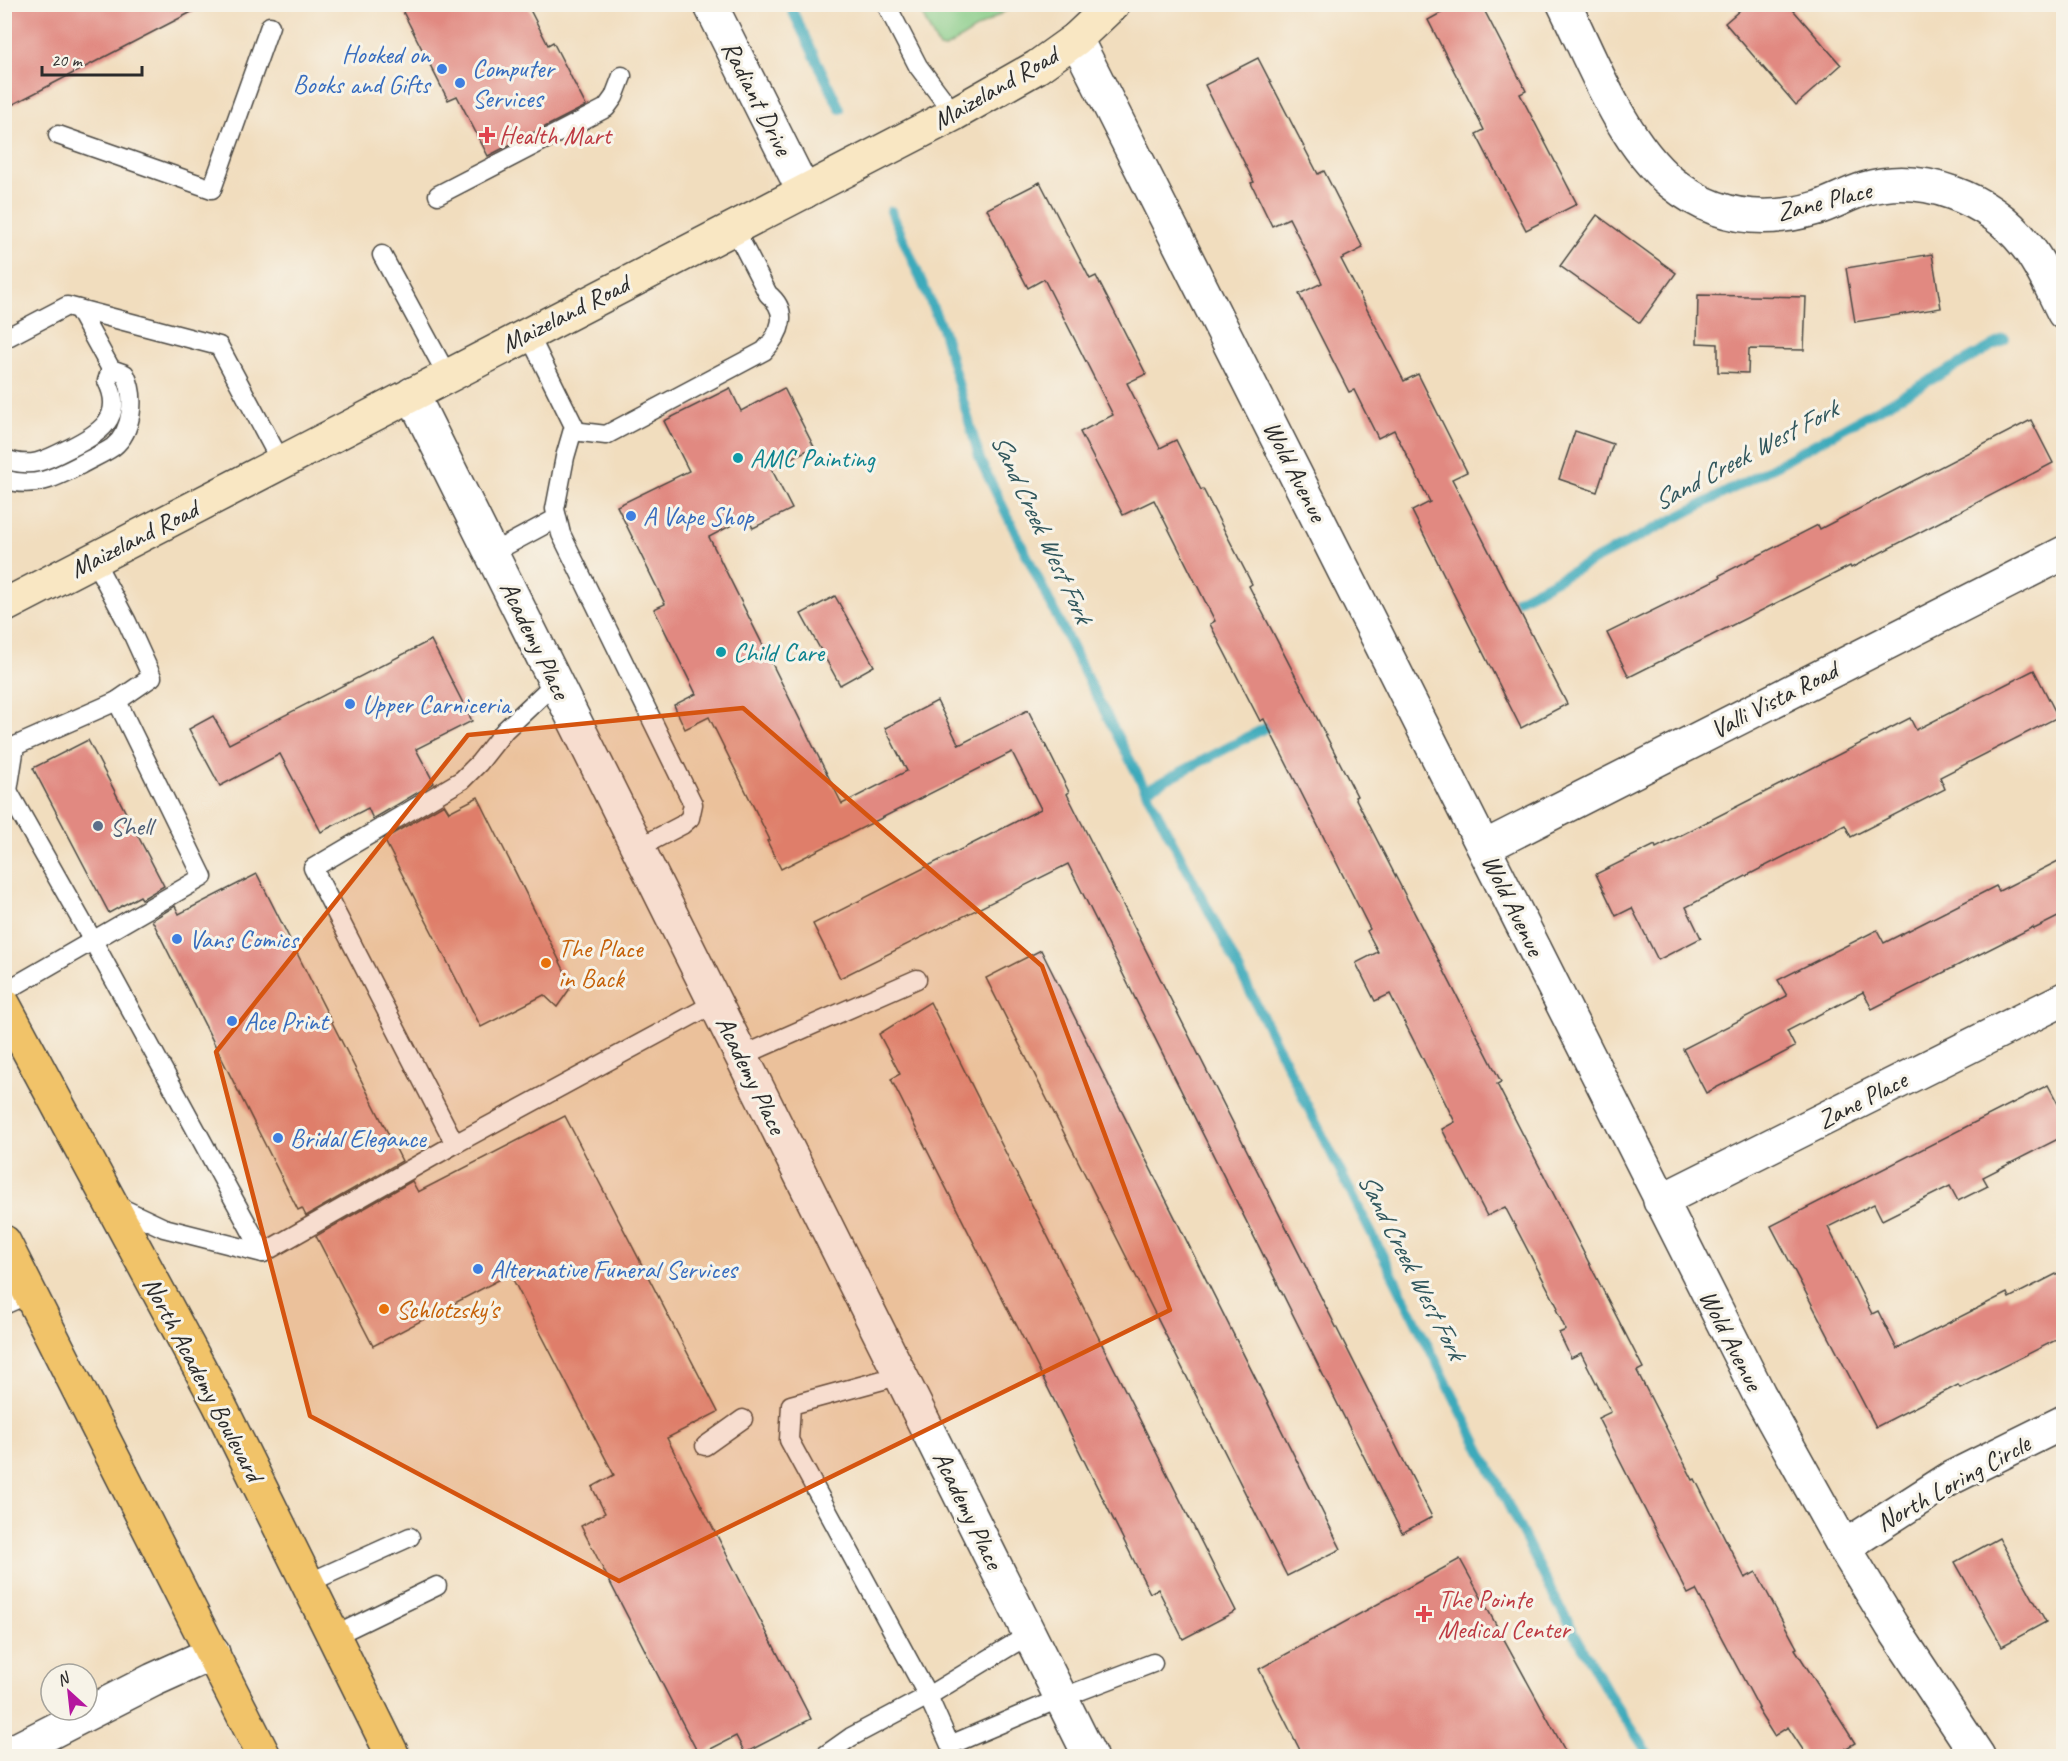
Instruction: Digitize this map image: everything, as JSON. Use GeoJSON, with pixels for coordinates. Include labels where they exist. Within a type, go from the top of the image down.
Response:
{"type":"FeatureCollection","features":[{"type":"Feature","properties":{"kind":"highway","name":"North Academy Boulevard"},"geometry":{"type":"LineString","coordinates":[[4,1005],[219,1404],[393,1756]]}},
{"type":"Feature","properties":{"kind":"highway"},"geometry":{"type":"LineString","coordinates":[[4,1242],[18,1299],[213,1653],[264,1756]]}},
{"type":"Feature","properties":{"kind":"main road","name":"Maizeland Road"},"geometry":{"type":"LineString","coordinates":[[4,606],[954,114],[1037,67],[1076,39],[1113,4]]}},
{"type":"Feature","properties":{"kind":"street","name":"Radiant Drive"},"geometry":{"type":"LineString","coordinates":[[710,4],[804,192]]}},
{"type":"Feature","properties":{"kind":"street","name":"Zane Place"},"geometry":{"type":"LineString","coordinates":[[1564,4],[1623,124],[1642,152],[1671,182],[1705,205],[1744,216],[1780,217],[1818,208],[1864,189],[1899,183],[1934,186],[1968,199],[1997,216],[2025,243],[2064,313]]}},
{"type":"Feature","properties":{"kind":"street","name":"Wold Avenue"},"geometry":{"type":"LineString","coordinates":[[1076,39],[1759,1394],[1844,1546],[1892,1626],[1978,1756]]}},
{"type":"Feature","properties":{"kind":"street","name":"Academy Place"},"geometry":{"type":"LineString","coordinates":[[411,394],[1090,1756]]}},
{"type":"Feature","properties":{"kind":"street","name":"Valli Vista Road"},"geometry":{"type":"LineString","coordinates":[[1485,847],[2064,553]]}},
{"type":"Feature","properties":{"kind":"street","name":"Zane Place"},"geometry":{"type":"LineString","coordinates":[[1660,1201],[2064,999]]}},
{"type":"Feature","properties":{"kind":"street","name":"North Loring Circle"},"geometry":{"type":"LineString","coordinates":[[1844,1546],[1951,1478],[2064,1422]]}},
{"type":"Feature","properties":{"kind":"street"},"geometry":{"type":"LineString","coordinates":[[4,1756],[153,1680],[213,1653]]}},
{"type":"Feature","properties":{"kind":"lane"},"geometry":{"type":"LineString","coordinates":[[886,4],[918,66],[954,114]]}},
{"type":"Feature","properties":{"kind":"lane"},"geometry":{"type":"LineString","coordinates":[[58,135],[212,189],[270,26]]}},
{"type":"Feature","properties":{"kind":"lane"},"geometry":{"type":"LineString","coordinates":[[438,195],[601,111],[614,97],[622,76]]}},
{"type":"Feature","properties":{"kind":"lane"},"geometry":{"type":"LineString","coordinates":[[573,431],[606,435],[764,351],[776,338],[782,322],[777,301],[768,294],[734,228]]}},
{"type":"Feature","properties":{"kind":"lane"},"geometry":{"type":"LineString","coordinates":[[382,255],[447,375]]}},
{"type":"Feature","properties":{"kind":"lane"},"geometry":{"type":"LineString","coordinates":[[4,339],[67,306],[219,346],[281,462]]}},
{"type":"Feature","properties":{"kind":"lane"},"geometry":{"type":"LineString","coordinates":[[4,479],[20,483],[41,483],[53,479],[114,446],[126,428],[131,389],[125,374],[111,369],[78,309]]}},
{"type":"Feature","properties":{"kind":"lane"},"geometry":{"type":"LineString","coordinates":[[528,333],[574,426],[565,457],[555,509],[561,534],[693,804],[690,818],[682,825],[638,848]]}},
{"type":"Feature","properties":{"kind":"lane"},"geometry":{"type":"LineString","coordinates":[[4,458],[24,465],[45,461],[100,432],[111,412],[112,390],[107,381],[111,369]]}},
{"type":"Feature","properties":{"kind":"lane"},"geometry":{"type":"LineString","coordinates":[[492,553],[558,518]]}},
{"type":"Feature","properties":{"kind":"lane"},"geometry":{"type":"LineString","coordinates":[[94,560],[127,622],[152,677],[117,700],[15,746],[6,792],[93,940],[263,1252]]}},
{"type":"Feature","properties":{"kind":"lane"},"geometry":{"type":"LineString","coordinates":[[455,1144],[313,868],[462,780],[505,730],[556,682]]}},
{"type":"Feature","properties":{"kind":"lane"},"geometry":{"type":"LineString","coordinates":[[4,992],[203,877],[117,700]]}},
{"type":"Feature","properties":{"kind":"lane"},"geometry":{"type":"LineString","coordinates":[[742,1056],[917,979]]}},
{"type":"Feature","properties":{"kind":"lane"},"geometry":{"type":"LineString","coordinates":[[111,1203],[164,1228],[263,1252],[455,1144],[715,1003]]}},
{"type":"Feature","properties":{"kind":"lane"},"geometry":{"type":"LineString","coordinates":[[901,1375],[791,1405],[789,1440],[928,1696],[950,1746],[1061,1698],[1153,1663]]}},
{"type":"Feature","properties":{"kind":"lane"},"geometry":{"type":"LineString","coordinates":[[705,1446],[743,1419]]}},
{"type":"Feature","properties":{"kind":"lane"},"geometry":{"type":"LineString","coordinates":[[308,1583],[410,1537]]}},
{"type":"Feature","properties":{"kind":"lane"},"geometry":{"type":"LineString","coordinates":[[334,1636],[437,1586]]}},
{"type":"Feature","properties":{"kind":"lane"},"geometry":{"type":"LineString","coordinates":[[824,1756],[851,1737],[928,1696],[1030,1634]]}},
{"type":"Feature","properties":{"kind":"highlighted area"},"geometry":{"type":"Polygon","coordinates":[[[743,708],[1042,966],[1170,1310],[619,1581],[310,1416],[216,1052],[468,735],[743,708]]]}},
{"type":"Feature","properties":{"kind":"green space"},"geometry":{"type":"Polygon","coordinates":[[[917,5],[1015,5],[944,49],[939,48],[917,5]]]}},
{"type":"Feature","properties":{"kind":"building"},"geometry":{"type":"Polygon","coordinates":[[[4,4],[207,4],[4,109],[4,4]]]}},
{"type":"Feature","properties":{"kind":"building"},"geometry":{"type":"Polygon","coordinates":[[[399,4],[527,4],[548,45],[553,42],[586,106],[488,156],[457,96],[448,100],[399,4]]]}},
{"type":"Feature","properties":{"kind":"building"},"geometry":{"type":"Polygon","coordinates":[[[1457,4],[1481,4],[1526,91],[1520,94],[1577,204],[1526,230],[1476,134],[1484,130],[1428,20],[1457,4]]]}},
{"type":"Feature","properties":{"kind":"building"},"geometry":{"type":"Polygon","coordinates":[[[1747,4],[1788,4],[1841,65],[1796,105],[1725,23],[1747,4]]]}},
{"type":"Feature","properties":{"kind":"building"},"geometry":{"type":"Polygon","coordinates":[[[1258,58],[1318,174],[1324,171],[1363,248],[1341,259],[1404,381],[1418,374],[1467,472],[1452,479],[1567,704],[1521,728],[1412,511],[1430,502],[1394,430],[1378,438],[1354,390],[1349,392],[1299,294],[1322,283],[1289,218],[1272,226],[1251,183],[1254,182],[1205,85],[1258,58]]]}},
{"type":"Feature","properties":{"kind":"building"},"geometry":{"type":"Polygon","coordinates":[[[1040,182],[1090,279],[1096,276],[1146,374],[1127,383],[1160,448],[1176,440],[1201,490],[1203,489],[1252,584],[1249,586],[1357,796],[1355,797],[1501,1082],[1497,1084],[1643,1368],[1637,1371],[1693,1480],[1695,1479],[1745,1578],[1756,1572],[1797,1648],[1795,1649],[1855,1743],[1833,1756],[1807,1756],[1788,1727],[1774,1736],[1757,1709],[1759,1708],[1696,1590],[1688,1594],[1598,1418],[1611,1412],[1581,1353],[1571,1358],[1559,1333],[1566,1330],[1556,1309],[1558,1308],[1505,1207],[1487,1216],[1442,1129],[1455,1122],[1390,994],[1375,1001],[1356,963],[1378,952],[1367,931],[1370,929],[1264,719],[1260,721],[1210,624],[1215,621],[1154,500],[1123,515],[1080,432],[1113,415],[1044,279],[1028,288],[987,209],[1040,182]]]}},
{"type":"Feature","properties":{"kind":"building"},"geometry":{"type":"Polygon","coordinates":[[[1597,215],[1676,273],[1640,323],[1560,266],[1597,215]]]}},
{"type":"Feature","properties":{"kind":"building"},"geometry":{"type":"Polygon","coordinates":[[[1932,254],[1941,308],[1855,322],[1846,268],[1932,254]]]}},
{"type":"Feature","properties":{"kind":"building"},"geometry":{"type":"Polygon","coordinates":[[[1698,295],[1806,297],[1804,350],[1749,349],[1748,373],[1718,372],[1718,344],[1697,343],[1698,295]]]}},
{"type":"Feature","properties":{"kind":"building"},"geometry":{"type":"Polygon","coordinates":[[[730,388],[741,411],[784,388],[814,447],[771,468],[792,509],[753,528],[747,517],[709,537],[842,804],[907,771],[885,728],[937,701],[959,745],[1028,710],[1069,792],[1067,794],[1432,1517],[1402,1533],[1068,864],[840,978],[813,924],[1041,809],[1012,752],[781,869],[767,841],[770,840],[709,717],[685,729],[674,705],[696,694],[654,609],[665,604],[617,506],[689,471],[664,421],[730,388]]]}},
{"type":"Feature","properties":{"kind":"building"},"geometry":{"type":"Polygon","coordinates":[[[2031,420],[2053,463],[1851,568],[1850,566],[1629,677],[1607,633],[1721,577],[1720,575],[1818,525],[1820,529],[2031,420]]]}},
{"type":"Feature","properties":{"kind":"building"},"geometry":{"type":"Polygon","coordinates":[[[1575,431],[1613,444],[1597,492],[1559,479],[1575,431]]]}},
{"type":"Feature","properties":{"kind":"building"},"geometry":{"type":"Polygon","coordinates":[[[835,596],[874,666],[840,685],[801,614],[835,596]]]}},
{"type":"Feature","properties":{"kind":"building"},"geometry":{"type":"Polygon","coordinates":[[[431,640],[472,721],[416,749],[434,783],[373,819],[368,808],[321,832],[280,754],[220,786],[189,729],[213,716],[229,744],[431,640]]]}},
{"type":"Feature","properties":{"kind":"building"},"geometry":{"type":"Polygon","coordinates":[[[2034,670],[2058,717],[1940,777],[1945,789],[1851,837],[1845,825],[1686,907],[1701,938],[1658,960],[1632,908],[1616,916],[1596,874],[1655,845],[1656,848],[1910,718],[1916,730],[2034,670]]]}},
{"type":"Feature","properties":{"kind":"building","name":"Shell"},"geometry":{"type":"Polygon","coordinates":[[[88,740],[164,886],[142,899],[140,896],[109,913],[33,768],[88,740]]]}},
{"type":"Feature","properties":{"kind":"building"},"geometry":{"type":"Polygon","coordinates":[[[478,797],[569,980],[569,990],[557,1007],[544,995],[481,1027],[384,839],[444,804],[449,812],[478,797]]]}},
{"type":"Feature","properties":{"kind":"building"},"geometry":{"type":"Polygon","coordinates":[[[2064,858],[2064,914],[2034,929],[2033,927],[1872,1009],[1863,992],[1787,1031],[1795,1047],[1706,1093],[1683,1049],[1787,996],[1778,980],[1877,930],[1884,943],[1996,886],[1999,891],[2064,858]]]}},
{"type":"Feature","properties":{"kind":"building"},"geometry":{"type":"Polygon","coordinates":[[[257,874],[402,1161],[306,1216],[302,1208],[298,1210],[152,920],[175,906],[179,914],[257,874]]]}},
{"type":"Feature","properties":{"kind":"building"},"geometry":{"type":"Polygon","coordinates":[[[1041,950],[1341,1549],[1287,1576],[986,978],[1041,950]]]}},
{"type":"Feature","properties":{"kind":"building"},"geometry":{"type":"Polygon","coordinates":[[[930,1002],[1236,1611],[1183,1639],[1158,1589],[1150,1593],[891,1079],[900,1074],[879,1034],[930,1002]]]}},
{"type":"Feature","properties":{"kind":"building"},"geometry":{"type":"Polygon","coordinates":[[[2048,1085],[2064,1115],[2064,1136],[1983,1177],[1988,1186],[1958,1201],[1950,1186],[1882,1220],[1874,1204],[1828,1227],[1872,1314],[1878,1311],[1897,1349],[2007,1293],[2009,1298],[2064,1270],[2064,1336],[1960,1388],[1958,1385],[1876,1427],[1771,1226],[2048,1085]]]}},
{"type":"Feature","properties":{"kind":"building"},"geometry":{"type":"Polygon","coordinates":[[[565,1116],[718,1412],[667,1438],[811,1719],[745,1753],[736,1736],[699,1755],[581,1526],[605,1513],[592,1487],[614,1475],[510,1274],[373,1346],[316,1236],[412,1181],[418,1192],[565,1116]]]}},
{"type":"Feature","properties":{"kind":"building"},"geometry":{"type":"Polygon","coordinates":[[[1999,1538],[2046,1622],[2002,1646],[1955,1562],[1999,1538]]]}},
{"type":"Feature","properties":{"kind":"building","name":"The Pointe Medical Center"},"geometry":{"type":"Polygon","coordinates":[[[1460,1559],[1568,1756],[1303,1756],[1259,1669],[1460,1559]]]}},
{"type":"Feature","properties":{"kind":"waterway","name":"Sand Creek West Fork"},"geometry":{"type":"LineString","coordinates":[[789,4],[840,109]]}},
{"type":"Feature","properties":{"kind":"waterway","name":"Sand Creek West Fork"},"geometry":{"type":"LineString","coordinates":[[891,211],[943,331],[980,460],[1085,674],[1224,940],[1556,1600],[1608,1693],[1650,1756]]}},
{"type":"Feature","properties":{"kind":"waterway","name":"Sand Creek West Fork"},"geometry":{"type":"LineString","coordinates":[[1504,607],[1753,478],[2005,339]]}},
{"type":"Feature","properties":{"kind":"waterway","name":"Sand Creek West Fork"},"geometry":{"type":"LineString","coordinates":[[1146,790],[1281,720]]}},
{"type":"Feature","properties":{"kind":"place","name":"Hooked on Books and Gifts"},"geometry":{"type":"Point","coordinates":[442,69]}},
{"type":"Feature","properties":{"kind":"place","name":"Computer Services"},"geometry":{"type":"Point","coordinates":[460,83]}},
{"type":"Feature","properties":{"kind":"place","name":"Health Mart"},"geometry":{"type":"Point","coordinates":[487,135]}},
{"type":"Feature","properties":{"kind":"place","name":"AMC Painting"},"geometry":{"type":"Point","coordinates":[738,458]}},
{"type":"Feature","properties":{"kind":"place","name":"A Vape Shop"},"geometry":{"type":"Point","coordinates":[631,516]}},
{"type":"Feature","properties":{"kind":"place","name":"Child Care"},"geometry":{"type":"Point","coordinates":[721,652]}},
{"type":"Feature","properties":{"kind":"place","name":"Upper Carniceria"},"geometry":{"type":"Point","coordinates":[350,704]}},
{"type":"Feature","properties":{"kind":"place","name":"Shell"},"geometry":{"type":"Point","coordinates":[98,826]}},
{"type":"Feature","properties":{"kind":"place","name":"Vans Comics"},"geometry":{"type":"Point","coordinates":[177,939]}},
{"type":"Feature","properties":{"kind":"place","name":"The Place in Back"},"geometry":{"type":"Point","coordinates":[546,963]}},
{"type":"Feature","properties":{"kind":"place","name":"Ace Print"},"geometry":{"type":"Point","coordinates":[232,1021]}},
{"type":"Feature","properties":{"kind":"place","name":"Bridal Elegance"},"geometry":{"type":"Point","coordinates":[278,1138]}},
{"type":"Feature","properties":{"kind":"place","name":"Alternative Funeral Services"},"geometry":{"type":"Point","coordinates":[478,1269]}},
{"type":"Feature","properties":{"kind":"place","name":"Schlotzsky's"},"geometry":{"type":"Point","coordinates":[384,1309]}},
{"type":"Feature","properties":{"kind":"place","name":"The Pointe Medical Center"},"geometry":{"type":"Point","coordinates":[1424,1614]}}]}
